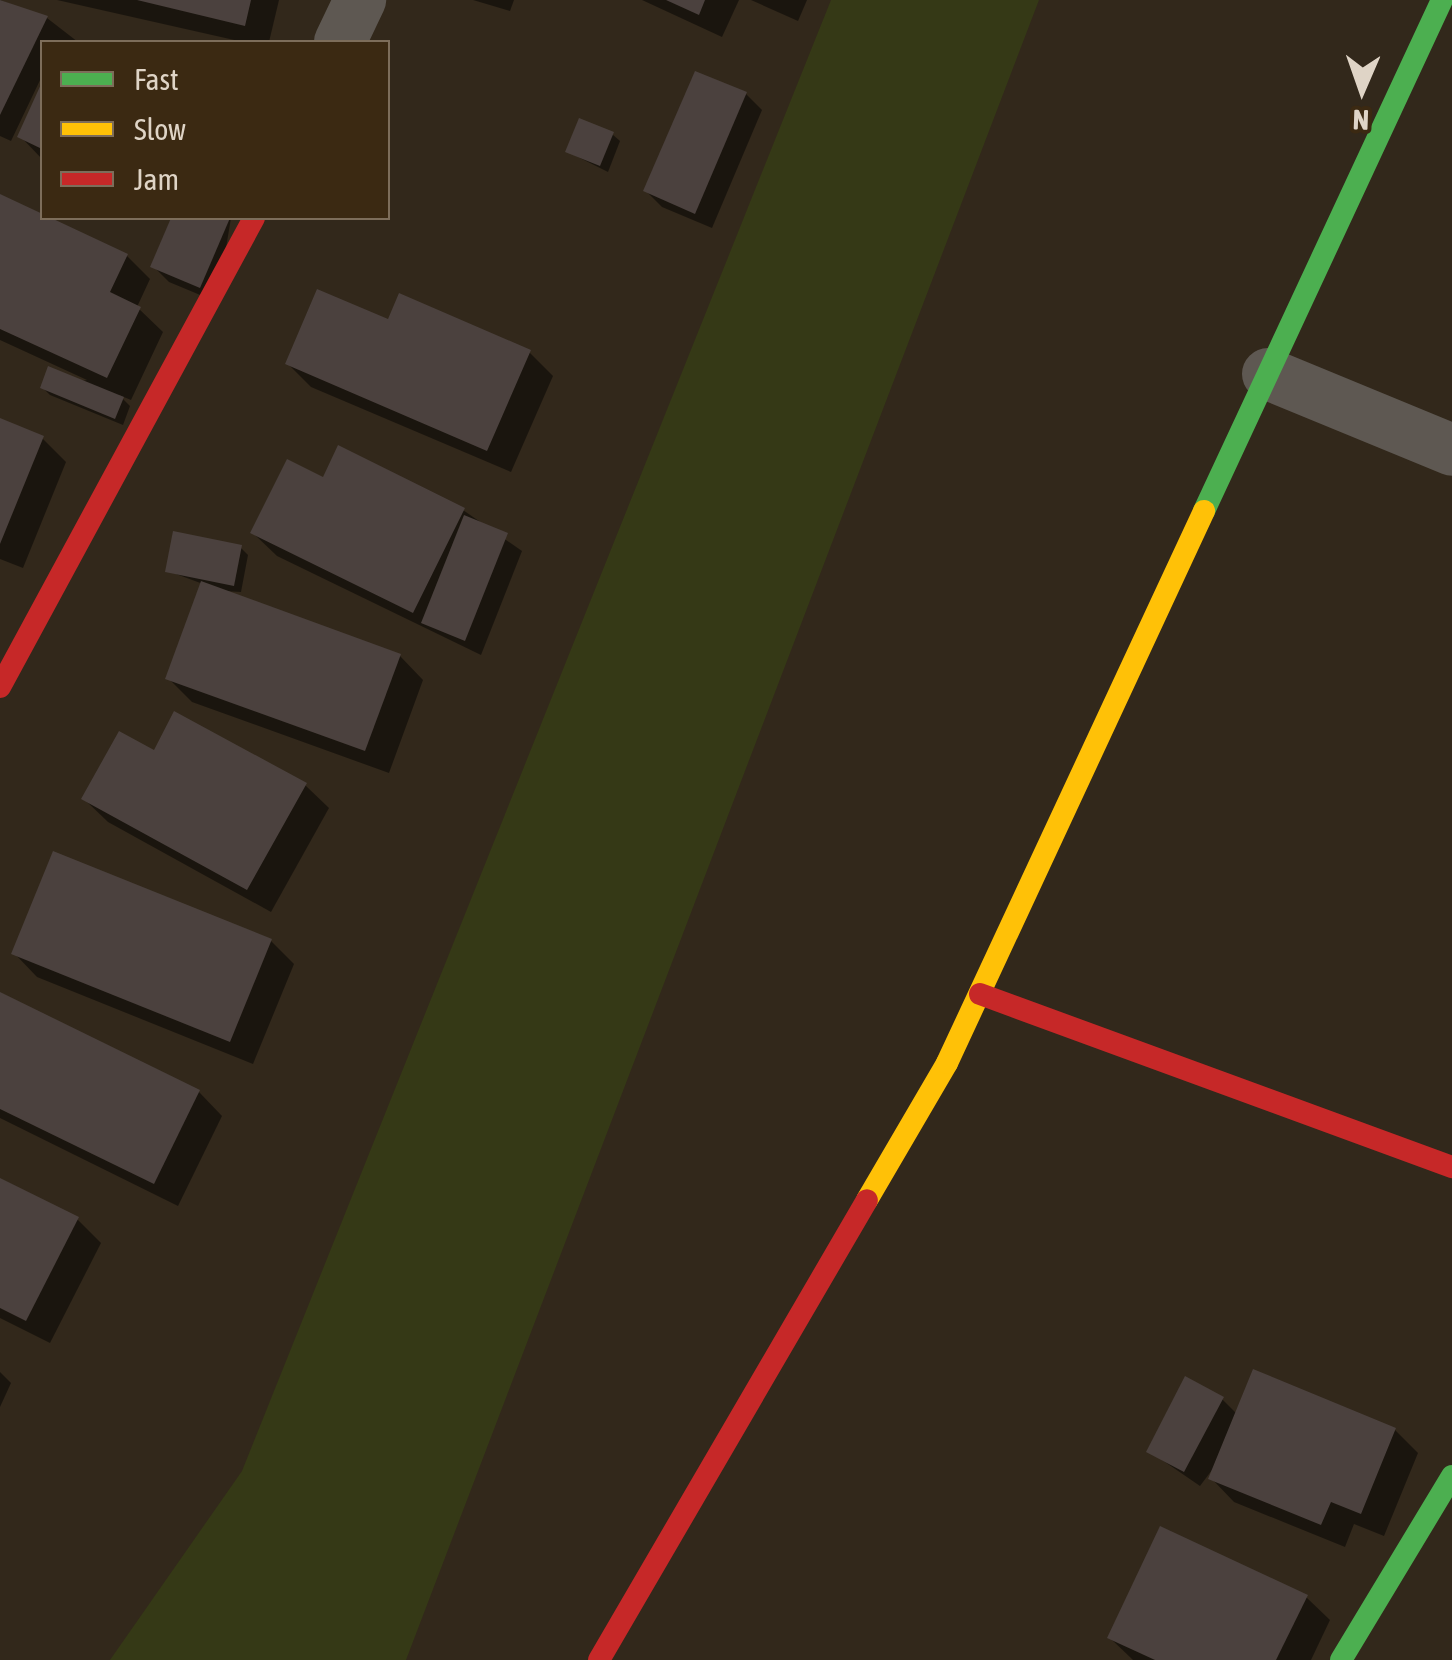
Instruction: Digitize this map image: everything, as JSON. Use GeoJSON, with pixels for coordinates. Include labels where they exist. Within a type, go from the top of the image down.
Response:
{"type":"FeatureCollection","features":[{"type":"Feature","properties":{"kind":"street"},"geometry":{"type":"LineString","coordinates":[[341,40],[360,0]]}},
{"type":"Feature","properties":{"kind":"street"},"geometry":{"type":"LineString","coordinates":[[599,1660],[867,1209],[980,994],[1442,0]]}},
{"type":"Feature","properties":{"kind":"street"},"geometry":{"type":"LineString","coordinates":[[0,687],[253,220]]}},
{"type":"Feature","properties":{"kind":"street"},"geometry":{"type":"LineString","coordinates":[[1268,374],[1452,450]]}},
{"type":"Feature","properties":{"kind":"street"},"geometry":{"type":"LineString","coordinates":[[980,994],[1452,1168]]}},
{"type":"Feature","properties":{"kind":"street"},"geometry":{"type":"LineString","coordinates":[[1341,1660],[1452,1476]]}},
{"type":"Feature","properties":{"kind":"green space"},"geometry":{"type":"Polygon","coordinates":[[[831,0],[1039,0],[406,1660],[110,1660],[242,1471],[831,0]]]}},
{"type":"Feature","properties":{"kind":"building"},"geometry":{"type":"Polygon","coordinates":[[[0,0],[48,16],[0,115],[0,0]]]}},
{"type":"Feature","properties":{"kind":"building"},"geometry":{"type":"Polygon","coordinates":[[[137,0],[251,0],[245,26],[137,0]]]}},
{"type":"Feature","properties":{"kind":"building"},"geometry":{"type":"Polygon","coordinates":[[[666,0],[705,0],[699,15],[666,0]]]}},
{"type":"Feature","properties":{"kind":"building"},"geometry":{"type":"Polygon","coordinates":[[[695,71],[747,92],[695,214],[643,191],[695,71]]]}},
{"type":"Feature","properties":{"kind":"building"},"geometry":{"type":"Polygon","coordinates":[[[40,86],[40,148],[17,137],[40,86]]]}},
{"type":"Feature","properties":{"kind":"building"},"geometry":{"type":"Polygon","coordinates":[[[579,118],[614,132],[600,166],[565,152],[579,118]]]}},
{"type":"Feature","properties":{"kind":"building"},"geometry":{"type":"Polygon","coordinates":[[[0,194],[40,213],[40,220],[55,220],[128,254],[110,292],[141,307],[107,378],[0,329],[0,194]]]}},
{"type":"Feature","properties":{"kind":"building"},"geometry":{"type":"Polygon","coordinates":[[[170,220],[229,220],[200,288],[150,267],[170,220]]]}},
{"type":"Feature","properties":{"kind":"building"},"geometry":{"type":"Polygon","coordinates":[[[317,289],[388,319],[399,293],[531,350],[487,451],[285,364],[317,289]]]}},
{"type":"Feature","properties":{"kind":"building"},"geometry":{"type":"Polygon","coordinates":[[[48,366],[124,397],[115,419],[40,388],[48,366]]]}},
{"type":"Feature","properties":{"kind":"building"},"geometry":{"type":"Polygon","coordinates":[[[0,418],[44,436],[0,544],[0,418]]]}},
{"type":"Feature","properties":{"kind":"building"},"geometry":{"type":"Polygon","coordinates":[[[338,445],[465,508],[413,613],[250,533],[287,459],[323,477],[338,445]]]}},
{"type":"Feature","properties":{"kind":"building"},"geometry":{"type":"Polygon","coordinates":[[[464,515],[508,533],[465,641],[421,623],[464,515]]]}},
{"type":"Feature","properties":{"kind":"building"},"geometry":{"type":"Polygon","coordinates":[[[173,531],[242,545],[234,586],[165,572],[173,531]]]}},
{"type":"Feature","properties":{"kind":"building"},"geometry":{"type":"Polygon","coordinates":[[[201,581],[401,654],[365,751],[165,679],[201,581]]]}},
{"type":"Feature","properties":{"kind":"building"},"geometry":{"type":"Polygon","coordinates":[[[174,711],[307,783],[247,890],[81,799],[119,731],[154,750],[174,711]]]}},
{"type":"Feature","properties":{"kind":"building"},"geometry":{"type":"Polygon","coordinates":[[[53,851],[272,939],[230,1042],[11,954],[53,851]]]}},
{"type":"Feature","properties":{"kind":"building"},"geometry":{"type":"Polygon","coordinates":[[[0,992],[200,1090],[154,1184],[0,1109],[0,992]]]}},
{"type":"Feature","properties":{"kind":"building"},"geometry":{"type":"Polygon","coordinates":[[[0,1178],[79,1217],[26,1321],[0,1308],[0,1178]]]}},
{"type":"Feature","properties":{"kind":"building"},"geometry":{"type":"Polygon","coordinates":[[[1253,1369],[1396,1428],[1361,1514],[1331,1502],[1321,1525],[1208,1479],[1253,1369]]]}},
{"type":"Feature","properties":{"kind":"building"},"geometry":{"type":"Polygon","coordinates":[[[1185,1376],[1224,1397],[1184,1472],[1146,1452],[1185,1376]]]}},
{"type":"Feature","properties":{"kind":"building"},"geometry":{"type":"Polygon","coordinates":[[[1160,1526],[1308,1595],[1276,1660],[1155,1660],[1107,1638],[1160,1526]]]}},
{"type":"Feature","properties":{"kind":"traffic: fast"},"geometry":{"type":"LineString","coordinates":[[1204,511],[1442,0]]}},
{"type":"Feature","properties":{"kind":"traffic: fast"},"geometry":{"type":"LineString","coordinates":[[1341,1660],[1452,1476]]}},
{"type":"Feature","properties":{"kind":"traffic: slow"},"geometry":{"type":"LineString","coordinates":[[867,1200],[947,1063],[1204,511]]}},
{"type":"Feature","properties":{"kind":"traffic: jam"},"geometry":{"type":"LineString","coordinates":[[0,687],[253,220]]}},
{"type":"Feature","properties":{"kind":"traffic: jam"},"geometry":{"type":"LineString","coordinates":[[980,994],[1452,1167]]}},
{"type":"Feature","properties":{"kind":"traffic: jam"},"geometry":{"type":"LineString","coordinates":[[599,1660],[867,1200]]}}]}
